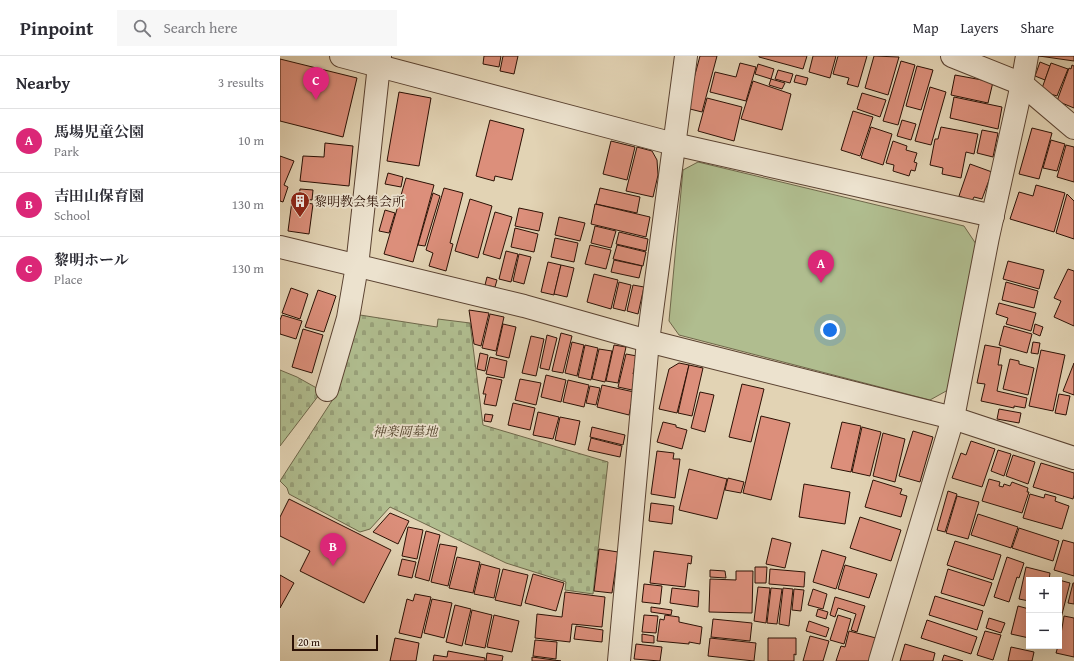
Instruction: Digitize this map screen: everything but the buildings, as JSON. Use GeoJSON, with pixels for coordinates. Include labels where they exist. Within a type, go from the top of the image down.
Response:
{"type":"FeatureCollection","features":[{"type":"Feature","properties":{"kind":"street"},"geometry":{"type":"LineString","coordinates":[[341,56],[380,61],[674,144],[993,216]]}},
{"type":"Feature","properties":{"kind":"street"},"geometry":{"type":"LineString","coordinates":[[619,661],[648,341],[686,56]]}},
{"type":"Feature","properties":{"kind":"street"},"geometry":{"type":"LineString","coordinates":[[952,56],[1022,84],[1074,128]]}},
{"type":"Feature","properties":{"kind":"street"},"geometry":{"type":"LineString","coordinates":[[880,661],[953,418],[988,237],[1027,56]]}},
{"type":"Feature","properties":{"kind":"street"},"geometry":{"type":"LineString","coordinates":[[327,390],[348,318],[357,266],[380,61]]}},
{"type":"Feature","properties":{"kind":"street"},"geometry":{"type":"LineString","coordinates":[[280,247],[524,306],[648,341],[953,418],[1074,458]]}},
{"type":"Feature","properties":{"kind":"green space"},"geometry":{"type":"Polygon","coordinates":[[[698,162],[964,226],[976,244],[948,390],[930,400],[679,335],[669,321],[683,170],[698,162]]]}},
{"type":"Feature","properties":{"kind":"green space","name":"神楽岡墓地"},"geometry":{"type":"Polygon","coordinates":[[[360,315],[437,327],[438,319],[470,323],[483,425],[608,462],[593,594],[565,590],[566,582],[506,563],[390,507],[370,529],[360,532],[289,494],[287,488],[280,481],[335,396],[360,315]]]}},
{"type":"Feature","properties":{"kind":"green space"},"geometry":{"type":"Polygon","coordinates":[[[280,370],[297,377],[322,391],[280,446],[280,370]]]}},
{"type":"Feature","properties":{"kind":"place","name":"黎明ホール"},"geometry":{"type":"Point","coordinates":[316,100]}},
{"type":"Feature","properties":{"kind":"place","name":"黎明教会集会所"},"geometry":{"type":"Point","coordinates":[300,218]}},
{"type":"Feature","properties":{"kind":"place","name":"馬場児童公園"},"geometry":{"type":"Point","coordinates":[821,283]}},
{"type":"Feature","properties":{"kind":"place","name":"吉田山保育園"},"geometry":{"type":"Point","coordinates":[333,566]}}]}
